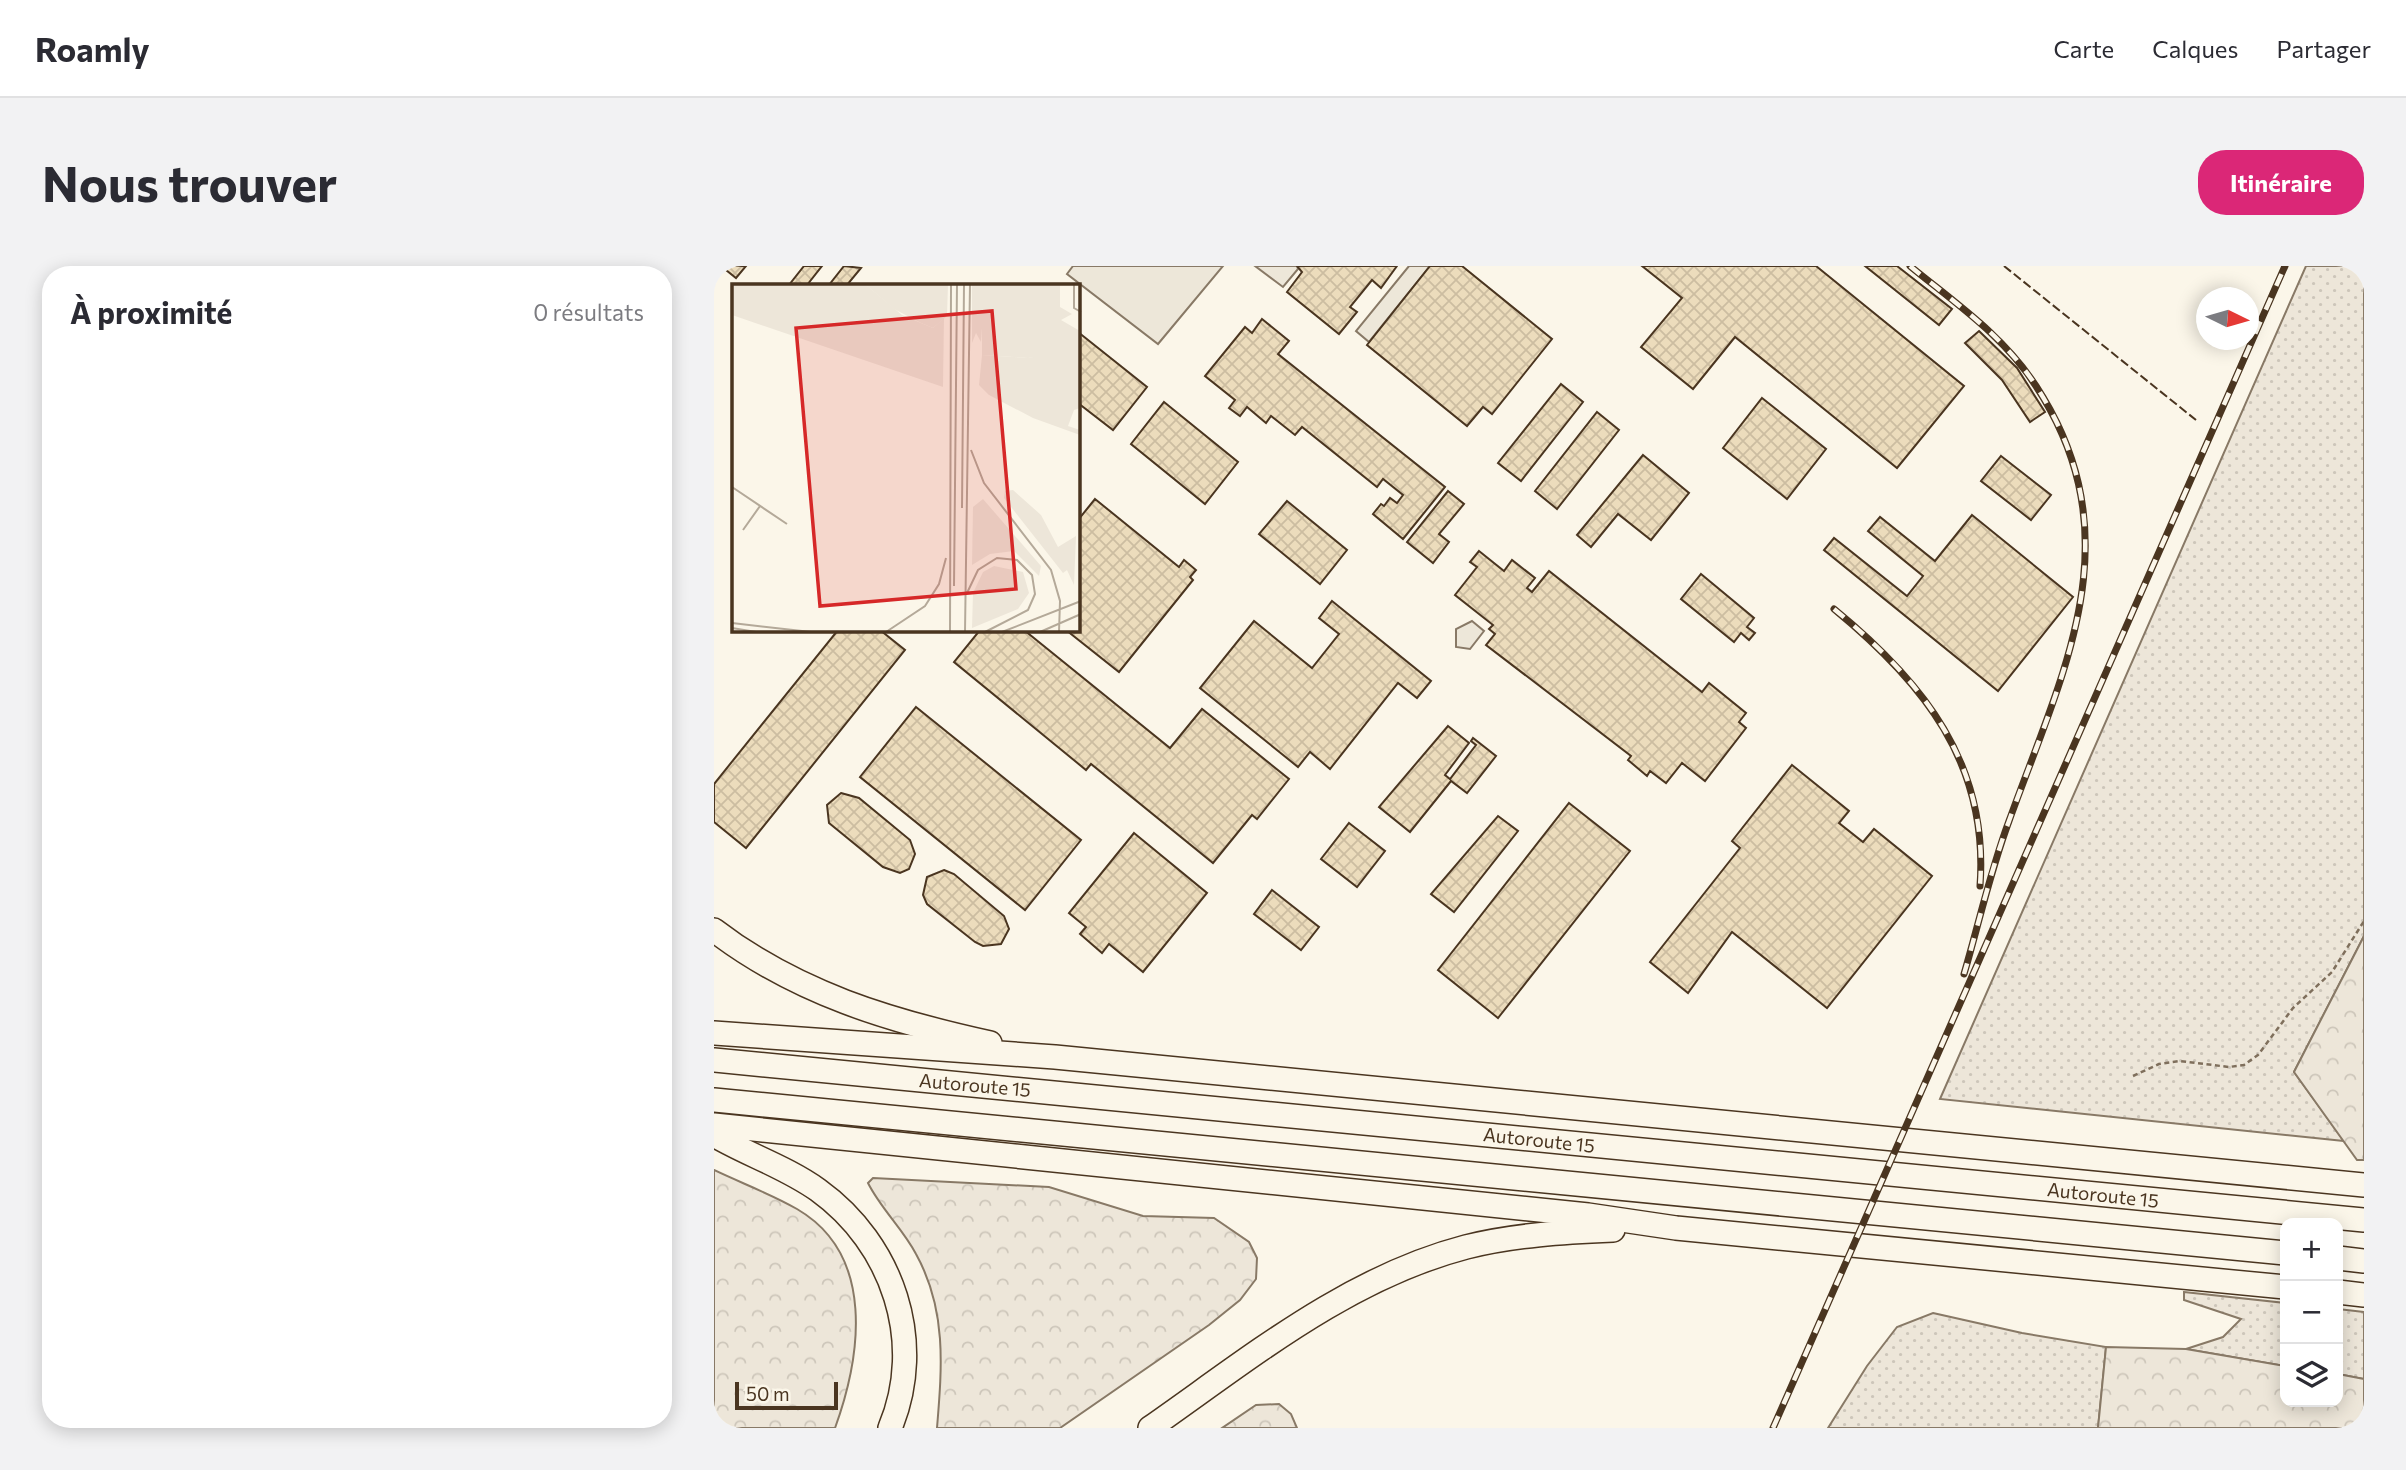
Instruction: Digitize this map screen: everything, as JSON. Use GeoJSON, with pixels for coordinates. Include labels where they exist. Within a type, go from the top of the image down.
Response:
{"type":"FeatureCollection","features":[{"type":"Feature","properties":{"kind":"highway"},"geometry":{"type":"LineString","coordinates":[[714,930],[782,974],[859,1009],[916,1026],[1055,1057]]}},
{"type":"Feature","properties":{"kind":"highway"},"geometry":{"type":"LineString","coordinates":[[714,1032],[1055,1057],[2364,1185]]}},
{"type":"Feature","properties":{"kind":"highway","name":"Autoroute 15"},"geometry":{"type":"LineString","coordinates":[[714,1060],[2364,1220]]}},
{"type":"Feature","properties":{"kind":"highway","name":"Autoroute 15"},"geometry":{"type":"LineString","coordinates":[[714,1100],[2280,1253]]}},
{"type":"Feature","properties":{"kind":"highway"},"geometry":{"type":"LineString","coordinates":[[714,1125],[1588,1215],[1676,1228],[2280,1287]]}},
{"type":"Feature","properties":{"kind":"highway"},"geometry":{"type":"LineString","coordinates":[[714,1135],[819,1191],[845,1213],[876,1252],[895,1294],[905,1346],[902,1382],[890,1428]]}},
{"type":"Feature","properties":{"kind":"highway"},"geometry":{"type":"LineString","coordinates":[[1150,1428],[1292,1329],[1353,1293],[1409,1266],[1464,1248],[1523,1236],[1676,1228]]}},
{"type":"Feature","properties":{"kind":"highway"},"geometry":{"type":"LineString","coordinates":[[2343,1259],[2364,1261]]}},
{"type":"Feature","properties":{"kind":"highway"},"geometry":{"type":"LineString","coordinates":[[2343,1292],[2364,1294]]}},
{"type":"Feature","properties":{"kind":"path"},"geometry":{"type":"LineString","coordinates":[[2133,1076],[2158,1064],[2180,1061],[2229,1067],[2244,1065],[2258,1055],[2293,1008],[2332,972],[2364,921]]}},
{"type":"Feature","properties":{"kind":"green space"},"geometry":{"type":"Polygon","coordinates":[[[2306,266],[2364,266],[2364,936],[2294,1072],[2344,1141],[1940,1099],[2306,266]]]}},
{"type":"Feature","properties":{"kind":"green space"},"geometry":{"type":"Polygon","coordinates":[[[2364,936],[2364,1160],[2357,1160],[2294,1072],[2364,936]]]}},
{"type":"Feature","properties":{"kind":"green space"},"geometry":{"type":"Polygon","coordinates":[[[714,1170],[797,1209],[822,1229],[840,1253],[851,1280],[855,1339],[851,1370],[835,1428],[714,1428],[714,1170]]]}},
{"type":"Feature","properties":{"kind":"green space"},"geometry":{"type":"Polygon","coordinates":[[[873,1178],[1049,1187],[1143,1216],[1214,1218],[1249,1242],[1257,1258],[1256,1279],[1240,1300],[1209,1325],[1060,1428],[937,1428],[941,1361],[938,1318],[933,1296],[911,1245],[868,1183],[873,1178]]]}},
{"type":"Feature","properties":{"kind":"green space"},"geometry":{"type":"Polygon","coordinates":[[[2184,1292],[2280,1302],[2280,1365],[2186,1349],[2223,1337],[2241,1319],[2184,1300],[2184,1292]]]}},
{"type":"Feature","properties":{"kind":"green space"},"geometry":{"type":"Polygon","coordinates":[[[2343,1310],[2364,1312],[2364,1379],[2343,1375],[2343,1310]]]}},
{"type":"Feature","properties":{"kind":"green space"},"geometry":{"type":"Polygon","coordinates":[[[1933,1313],[2022,1333],[2106,1347],[2098,1428],[1828,1428],[1867,1366],[1897,1327],[1933,1313]]]}},
{"type":"Feature","properties":{"kind":"green space"},"geometry":{"type":"Polygon","coordinates":[[[2106,1347],[2186,1349],[2280,1365],[2280,1407],[2343,1407],[2343,1375],[2364,1379],[2364,1428],[2098,1428],[2106,1347]]]}},
{"type":"Feature","properties":{"kind":"green space"},"geometry":{"type":"Polygon","coordinates":[[[1279,1404],[1291,1414],[1297,1428],[1222,1428],[1256,1405],[1279,1404]]]}},
{"type":"Feature","properties":{"kind":"shaded area"},"geometry":{"type":"Polygon","coordinates":[[[1073,266],[1223,266],[1158,344],[1067,274],[1073,266]]]}},
{"type":"Feature","properties":{"kind":"shaded area"},"geometry":{"type":"Polygon","coordinates":[[[1255,266],[1297,266],[1298,269],[1283,287],[1255,266]]]}},
{"type":"Feature","properties":{"kind":"shaded area"},"geometry":{"type":"Polygon","coordinates":[[[1409,266],[1430,266],[1369,342],[1356,331],[1409,266]]]}},
{"type":"Feature","properties":{"kind":"shaded area"},"geometry":{"type":"Polygon","coordinates":[[[1472,621],[1484,631],[1470,649],[1456,647],[1456,629],[1472,621]]]}},
{"type":"Feature","properties":{"kind":"building"},"geometry":{"type":"Polygon","coordinates":[[[721,266],[746,266],[736,278],[721,266]]]}},
{"type":"Feature","properties":{"kind":"building"},"geometry":{"type":"Polygon","coordinates":[[[804,266],[822,266],[808,284],[790,284],[804,266]]]}},
{"type":"Feature","properties":{"kind":"building"},"geometry":{"type":"Polygon","coordinates":[[[844,266],[861,268],[848,284],[830,284],[844,266]]]}},
{"type":"Feature","properties":{"kind":"building"},"geometry":{"type":"Polygon","coordinates":[[[1297,266],[1397,266],[1381,288],[1372,280],[1350,307],[1357,312],[1339,334],[1287,292],[1302,272],[1297,266]]]}},
{"type":"Feature","properties":{"kind":"building"},"geometry":{"type":"Polygon","coordinates":[[[1430,266],[1462,266],[1552,339],[1492,414],[1483,407],[1467,426],[1367,345],[1430,266]]]}},
{"type":"Feature","properties":{"kind":"building"},"geometry":{"type":"Polygon","coordinates":[[[1642,266],[1816,266],[1964,386],[1897,468],[1735,337],[1693,389],[1641,347],[1682,298],[1642,266]]]}},
{"type":"Feature","properties":{"kind":"building"},"geometry":{"type":"Polygon","coordinates":[[[1865,266],[1897,266],[1952,309],[1939,325],[1865,266]]]}},
{"type":"Feature","properties":{"kind":"building"},"geometry":{"type":"Polygon","coordinates":[[[1262,319],[1289,341],[1278,354],[1445,487],[1403,539],[1373,514],[1390,498],[1397,503],[1403,495],[1383,479],[1377,487],[1302,427],[1295,435],[1271,416],[1266,423],[1247,407],[1240,416],[1229,408],[1235,400],[1205,376],[1245,327],[1252,333],[1262,319]]]}},
{"type":"Feature","properties":{"kind":"building"},"geometry":{"type":"Polygon","coordinates":[[[1979,331],[2017,368],[2045,412],[2030,422],[2002,380],[1965,343],[1979,331]]]}},
{"type":"Feature","properties":{"kind":"building"},"geometry":{"type":"Polygon","coordinates":[[[1080,334],[1147,387],[1113,430],[1080,405],[1080,334]]]}},
{"type":"Feature","properties":{"kind":"building"},"geometry":{"type":"Polygon","coordinates":[[[1561,384],[1583,402],[1521,481],[1498,463],[1561,384]]]}},
{"type":"Feature","properties":{"kind":"building"},"geometry":{"type":"Polygon","coordinates":[[[1762,398],[1826,449],[1787,499],[1723,448],[1762,398]]]}},
{"type":"Feature","properties":{"kind":"building"},"geometry":{"type":"Polygon","coordinates":[[[1164,402],[1238,462],[1205,504],[1131,444],[1164,402]]]}},
{"type":"Feature","properties":{"kind":"building"},"geometry":{"type":"Polygon","coordinates":[[[1597,412],[1619,430],[1557,509],[1535,491],[1597,412]]]}},
{"type":"Feature","properties":{"kind":"building"},"geometry":{"type":"Polygon","coordinates":[[[1643,455],[1689,493],[1651,540],[1618,514],[1591,547],[1577,535],[1643,455]]]}},
{"type":"Feature","properties":{"kind":"building"},"geometry":{"type":"Polygon","coordinates":[[[2001,456],[2051,495],[2031,520],[1981,481],[2001,456]]]}},
{"type":"Feature","properties":{"kind":"building"},"geometry":{"type":"Polygon","coordinates":[[[1448,491],[1464,504],[1439,534],[1449,542],[1433,563],[1407,542],[1448,491]]]}},
{"type":"Feature","properties":{"kind":"building"},"geometry":{"type":"Polygon","coordinates":[[[1095,499],[1179,567],[1184,560],[1196,570],[1190,577],[1193,580],[1119,672],[1069,632],[1080,632],[1080,518],[1095,499]]]}},
{"type":"Feature","properties":{"kind":"building"},"geometry":{"type":"Polygon","coordinates":[[[1287,501],[1347,550],[1320,584],[1259,534],[1287,501]]]}},
{"type":"Feature","properties":{"kind":"building"},"geometry":{"type":"Polygon","coordinates":[[[1972,515],[2073,597],[1998,691],[1824,550],[1834,538],[1907,596],[1923,576],[1868,531],[1880,517],[1935,561],[1972,515]]]}},
{"type":"Feature","properties":{"kind":"building"},"geometry":{"type":"Polygon","coordinates":[[[1479,551],[1504,571],[1512,560],[1535,578],[1527,588],[1532,592],[1549,571],[1702,692],[1709,683],[1746,713],[1739,722],[1746,728],[1705,781],[1682,763],[1666,783],[1650,771],[1647,776],[1628,760],[1631,756],[1486,645],[1495,634],[1489,629],[1493,625],[1455,595],[1477,567],[1470,562],[1479,551]]]}},
{"type":"Feature","properties":{"kind":"building"},"geometry":{"type":"Polygon","coordinates":[[[1701,574],[1754,618],[1747,627],[1755,633],[1749,640],[1741,633],[1734,642],[1681,599],[1701,574]]]}},
{"type":"Feature","properties":{"kind":"building"},"geometry":{"type":"Polygon","coordinates":[[[1332,601],[1431,681],[1417,698],[1398,683],[1330,769],[1310,752],[1298,767],[1200,688],[1254,621],[1312,668],[1339,634],[1319,618],[1332,601]]]}},
{"type":"Feature","properties":{"kind":"building"},"geometry":{"type":"Polygon","coordinates":[[[836,632],[882,632],[905,650],[746,848],[714,822],[714,784],[836,632]]]}},
{"type":"Feature","properties":{"kind":"building"},"geometry":{"type":"Polygon","coordinates":[[[978,632],[1026,632],[1170,748],[1202,709],[1289,779],[1257,819],[1252,815],[1213,863],[1091,764],[1086,770],[954,662],[978,632]]]}},
{"type":"Feature","properties":{"kind":"building"},"geometry":{"type":"Polygon","coordinates":[[[916,707],[1081,840],[1025,910],[860,777],[916,707]]]}},
{"type":"Feature","properties":{"kind":"building"},"geometry":{"type":"Polygon","coordinates":[[[1448,726],[1469,743],[1445,775],[1450,779],[1476,745],[1471,741],[1473,738],[1496,756],[1467,793],[1451,781],[1410,832],[1379,807],[1448,726]]]}},
{"type":"Feature","properties":{"kind":"building"},"geometry":{"type":"Polygon","coordinates":[[[1792,765],[1849,811],[1839,823],[1863,842],[1874,829],[1932,876],[1827,1008],[1732,932],[1688,993],[1650,962],[1740,848],[1732,841],[1792,765]]]}},
{"type":"Feature","properties":{"kind":"building"},"geometry":{"type":"Polygon","coordinates":[[[841,793],[859,798],[910,840],[915,854],[909,869],[900,873],[883,867],[829,823],[827,805],[841,793]]]}},
{"type":"Feature","properties":{"kind":"building"},"geometry":{"type":"Polygon","coordinates":[[[1569,803],[1630,851],[1498,1018],[1438,970],[1569,803]]]}},
{"type":"Feature","properties":{"kind":"building"},"geometry":{"type":"Polygon","coordinates":[[[1498,816],[1518,831],[1454,912],[1431,894],[1498,816]]]}},
{"type":"Feature","properties":{"kind":"building"},"geometry":{"type":"Polygon","coordinates":[[[1349,823],[1385,851],[1357,887],[1321,859],[1349,823]]]}},
{"type":"Feature","properties":{"kind":"building"},"geometry":{"type":"Polygon","coordinates":[[[1134,833],[1207,893],[1143,972],[1109,944],[1102,953],[1080,934],[1086,927],[1069,913],[1134,833]]]}},
{"type":"Feature","properties":{"kind":"building"},"geometry":{"type":"Polygon","coordinates":[[[944,870],[954,874],[1004,916],[1009,929],[1001,944],[983,946],[975,942],[927,904],[923,895],[927,877],[944,870]]]}},
{"type":"Feature","properties":{"kind":"building"},"geometry":{"type":"Polygon","coordinates":[[[1272,890],[1319,927],[1301,950],[1254,914],[1272,890]]]}},
{"type":"Feature","properties":{"kind":"railway"},"geometry":{"type":"LineString","coordinates":[[1910,266],[1978,321],[2023,368],[2036,386],[2065,442],[2081,497],[2085,551],[2080,604],[2067,658],[2002,840],[1964,974]]}},
{"type":"Feature","properties":{"kind":"railway"},"geometry":{"type":"LineString","coordinates":[[1773,1428],[2285,266]]}},
{"type":"Feature","properties":{"kind":"railway"},"geometry":{"type":"LineString","coordinates":[[1834,609],[1896,666],[1922,696],[1944,729],[1961,764],[1974,801],[1980,842],[1980,886]]}},
{"type":"Feature","properties":{"kind":"fence"},"geometry":{"type":"LineString","coordinates":[[2004,266],[2196,420]]}}]}
